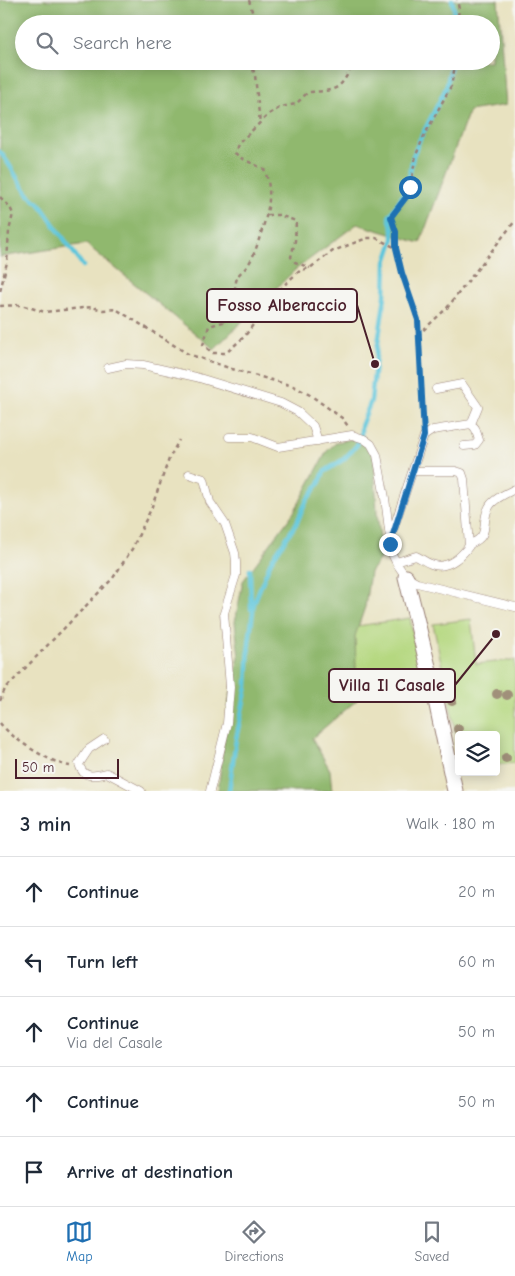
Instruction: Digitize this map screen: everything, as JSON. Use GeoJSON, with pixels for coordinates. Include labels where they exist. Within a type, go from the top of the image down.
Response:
{"type":"FeatureCollection","features":[{"type":"Feature","properties":{"kind":"street"},"geometry":{"type":"LineString","coordinates":[[406,577],[434,691],[455,791]]}},
{"type":"Feature","properties":{"kind":"lane"},"geometry":{"type":"LineString","coordinates":[[108,368],[126,364],[144,365],[196,377],[282,403],[298,412],[313,426],[318,440]]}},
{"type":"Feature","properties":{"kind":"lane"},"geometry":{"type":"LineString","coordinates":[[436,389],[462,384],[478,406],[471,424]]}},
{"type":"Feature","properties":{"kind":"lane"},"geometry":{"type":"LineString","coordinates":[[390,538],[414,471],[424,436],[433,430],[471,424]]}},
{"type":"Feature","properties":{"kind":"lane"},"geometry":{"type":"LineString","coordinates":[[464,446],[475,445],[479,440],[475,428],[471,424]]}},
{"type":"Feature","properties":{"kind":"lane"},"geometry":{"type":"LineString","coordinates":[[229,437],[252,437],[278,447],[354,436],[364,438],[372,444],[377,455],[392,554],[406,577],[417,583],[515,607]]}},
{"type":"Feature","properties":{"kind":"lane"},"geometry":{"type":"LineString","coordinates":[[414,471],[456,471],[462,473],[470,544]]}},
{"type":"Feature","properties":{"kind":"lane"},"geometry":{"type":"LineString","coordinates":[[189,474],[204,480],[210,502],[225,524],[235,553],[236,562],[236,575],[224,614],[230,687],[227,723],[210,791]]}},
{"type":"Feature","properties":{"kind":"lane"},"geometry":{"type":"LineString","coordinates":[[396,562],[416,556],[441,566],[451,563],[461,556],[470,544],[482,537],[485,530],[488,507],[515,489]]}},
{"type":"Feature","properties":{"kind":"lane"},"geometry":{"type":"LineString","coordinates":[[104,739],[89,749],[79,764],[85,775],[95,776],[107,773],[141,791]]}},
{"type":"Feature","properties":{"kind":"path"},"geometry":{"type":"LineString","coordinates":[[249,0],[253,15]]}},
{"type":"Feature","properties":{"kind":"path"},"geometry":{"type":"LineString","coordinates":[[457,0],[458,15]]}},
{"type":"Feature","properties":{"kind":"path"},"geometry":{"type":"LineString","coordinates":[[253,70],[260,124]]}},
{"type":"Feature","properties":{"kind":"path"},"geometry":{"type":"LineString","coordinates":[[350,70],[344,82],[332,89],[308,92],[296,104],[281,107],[269,114],[238,144],[236,153],[240,158],[264,169],[269,181],[268,215],[254,255],[247,267],[238,276],[235,311],[223,322],[210,326],[203,345],[213,353],[226,353],[245,336],[268,304],[288,281],[301,270],[310,268],[333,251],[367,238],[376,238],[396,248]]}},
{"type":"Feature","properties":{"kind":"path"},"geometry":{"type":"LineString","coordinates":[[424,436],[418,320],[396,248],[396,232],[391,217],[407,196],[416,155],[430,124],[451,86],[454,70]]}},
{"type":"Feature","properties":{"kind":"path"},"geometry":{"type":"LineString","coordinates":[[0,197],[10,206],[13,214],[9,231],[7,262],[0,292]]}},
{"type":"Feature","properties":{"kind":"path"},"geometry":{"type":"LineString","coordinates":[[268,215],[279,215],[296,222],[295,241],[291,257],[295,262],[310,268]]}},
{"type":"Feature","properties":{"kind":"path"},"geometry":{"type":"LineString","coordinates":[[419,334],[447,308],[515,221]]}},
{"type":"Feature","properties":{"kind":"path"},"geometry":{"type":"LineString","coordinates":[[0,306],[22,305],[45,312],[92,307],[103,310],[116,309],[188,354],[232,370],[293,386],[310,395],[342,418],[354,436]]}},
{"type":"Feature","properties":{"kind":"path"},"geometry":{"type":"LineString","coordinates":[[0,701],[5,688],[113,578],[132,550],[179,440]]}},
{"type":"Feature","properties":{"kind":"path"},"geometry":{"type":"LineString","coordinates":[[0,723],[5,729],[42,756],[59,764],[80,767]]}},
{"type":"Feature","properties":{"kind":"green space"},"geometry":{"type":"Polygon","coordinates":[[[0,0],[498,0],[499,15],[15,15],[15,70],[500,70],[500,26],[506,105],[469,111],[420,243],[357,224],[295,270],[214,349],[86,244],[0,257],[0,0]]]}},
{"type":"Feature","properties":{"kind":"green space"},"geometry":{"type":"Polygon","coordinates":[[[357,438],[364,441],[374,457],[377,513],[382,556],[370,572],[365,607],[355,636],[357,700],[312,738],[330,770],[332,791],[218,791],[229,700],[239,657],[235,622],[243,581],[294,512],[327,451],[337,442],[357,438]]]}},
{"type":"Feature","properties":{"kind":"green space"},"geometry":{"type":"Polygon","coordinates":[[[410,618],[423,685],[351,695],[351,627],[410,618]]]}},
{"type":"Feature","properties":{"kind":"green space"},"geometry":{"type":"Polygon","coordinates":[[[471,619],[476,664],[515,660],[515,763],[500,765],[500,731],[455,731],[433,624],[471,619]]]}},
{"type":"Feature","properties":{"kind":"waterway"},"geometry":{"type":"LineString","coordinates":[[452,0],[454,15]]}},
{"type":"Feature","properties":{"kind":"waterway"},"geometry":{"type":"LineString","coordinates":[[229,791],[236,739],[247,686],[249,643],[254,603],[271,561],[296,524],[307,500],[320,482],[324,472],[344,459],[357,445],[361,436],[361,426],[371,401],[385,296],[386,262],[393,241],[393,229],[389,217],[407,188],[413,156],[446,88],[450,70]]}},
{"type":"Feature","properties":{"kind":"waterway"},"geometry":{"type":"LineString","coordinates":[[0,152],[27,193],[39,203],[83,266]]}},
{"type":"Feature","properties":{"kind":"waterway"},"geometry":{"type":"LineString","coordinates":[[250,569],[251,609]]}},
{"type":"Feature","properties":{"kind":"place","name":"Fosso Alberaccio"},"geometry":{"type":"Point","coordinates":[375,364]}},
{"type":"Feature","properties":{"kind":"place","name":"Villa Il Casale"},"geometry":{"type":"Point","coordinates":[496,634]}},
{"type":"Feature","properties":{"kind":"route"},"geometry":{"type":"LineString","coordinates":[[390,544],[390,538],[414,471],[424,436],[418,320],[402,273],[396,248],[395,225],[391,217],[407,196],[410,187]]}}]}
